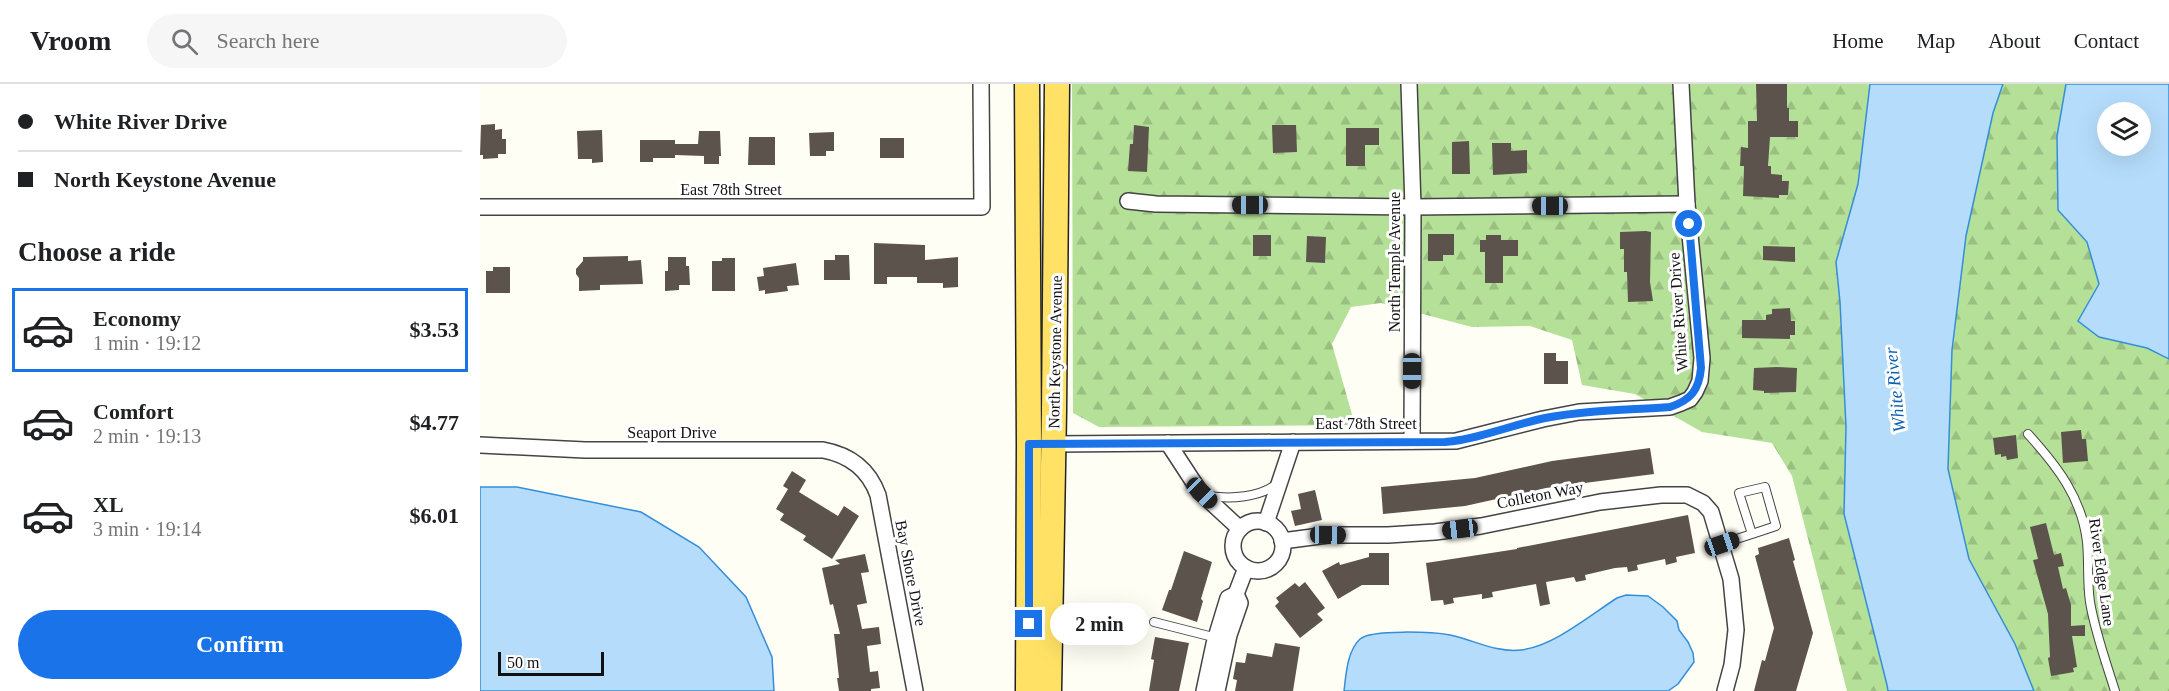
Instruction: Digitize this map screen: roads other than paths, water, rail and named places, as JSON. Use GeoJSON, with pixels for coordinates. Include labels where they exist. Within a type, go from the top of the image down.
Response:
{"type":"FeatureCollection","features":[{"type":"Feature","properties":{"kind":"main road","name":"North Keystone Avenue"},"geometry":{"type":"LineString","coordinates":[[1027,84],[1049,691]]}},
{"type":"Feature","properties":{"kind":"main road","name":"North Keystone Avenue"},"geometry":{"type":"LineString","coordinates":[[1028,691],[1057,84]]}},
{"type":"Feature","properties":{"kind":"street","name":"East 78th Street"},"geometry":{"type":"LineString","coordinates":[[480,207],[982,207],[981,84]]}},
{"type":"Feature","properties":{"kind":"street","name":"North Temple Avenue"},"geometry":{"type":"LineString","coordinates":[[1409,84],[1413,207],[1412,441]]}},
{"type":"Feature","properties":{"kind":"street","name":"White River Drive"},"geometry":{"type":"LineString","coordinates":[[1681,84],[1687,204],[1702,358],[1700,381],[1695,392]]}},
{"type":"Feature","properties":{"kind":"street"},"geometry":{"type":"LineString","coordinates":[[1128,201],[1156,204],[1413,207],[1687,204]]}},
{"type":"Feature","properties":{"kind":"street","name":"East 78th Street"},"geometry":{"type":"LineString","coordinates":[[1041,444],[1445,442],[1579,412],[1670,407],[1690,399],[1695,392]]}},
{"type":"Feature","properties":{"kind":"street"},"geometry":{"type":"LineString","coordinates":[[1266,523],[1293,442]]}},
{"type":"Feature","properties":{"kind":"street"},"geometry":{"type":"LineString","coordinates":[[1168,443],[1202,493],[1240,529]]}},
{"type":"Feature","properties":{"kind":"street","name":"Seaport Drive"},"geometry":{"type":"LineString","coordinates":[[480,445],[585,450],[823,450],[837,452],[860,466]]}},
{"type":"Feature","properties":{"kind":"street","name":"Bay Shore Drive"},"geometry":{"type":"LineString","coordinates":[[860,466],[873,483],[878,495],[915,691]]}},
{"type":"Feature","properties":{"kind":"street","name":"Colleton Way"},"geometry":{"type":"LineString","coordinates":[[1282,541],[1328,535],[1410,534],[1452,530],[1600,502],[1661,495],[1687,495],[1698,500],[1711,512],[1722,544]]}},
{"type":"Feature","properties":{"kind":"street"},"geometry":{"type":"LineString","coordinates":[[1254,522],[1266,523],[1277,531],[1282,541],[1282,552],[1279,559],[1271,567],[1260,571],[1246,568],[1236,558],[1233,548],[1234,540],[1240,529],[1254,522]]}},
{"type":"Feature","properties":{"kind":"street"},"geometry":{"type":"LineString","coordinates":[[1722,544],[1731,579],[1736,630],[1732,665],[1725,691]]}},
{"type":"Feature","properties":{"kind":"street"},"geometry":{"type":"LineString","coordinates":[[1204,691],[1222,639],[1240,603],[1236,594],[1246,568]]}},
{"type":"Feature","properties":{"kind":"street"},"geometry":{"type":"LineString","coordinates":[[1217,691],[1222,639]]}},
{"type":"Feature","properties":{"kind":"lane","name":"River Edge Lane"},"geometry":{"type":"LineString","coordinates":[[2028,434],[2065,478],[2080,509],[2087,543],[2088,588],[2093,617],[2115,691]]}},
{"type":"Feature","properties":{"kind":"lane"},"geometry":{"type":"LineString","coordinates":[[1202,493],[1225,498],[1245,496],[1274,486],[1281,480]]}},
{"type":"Feature","properties":{"kind":"lane"},"geometry":{"type":"LineString","coordinates":[[1722,544],[1752,534],[1776,526],[1765,487],[1739,493],[1752,534]]}},
{"type":"Feature","properties":{"kind":"lane"},"geometry":{"type":"LineString","coordinates":[[1154,622],[1222,639]]}},
{"type":"Feature","properties":{"kind":"water","name":"White River"},"geometry":{"type":"Polygon","coordinates":[[[1870,84],[2003,84],[1993,113],[1966,236],[1952,350],[1948,469],[1969,559],[2015,644],[2034,691],[1888,691],[1844,514],[1846,427],[1836,262],[1858,184],[1870,84]]]}},
{"type":"Feature","properties":{"kind":"water"},"geometry":{"type":"Polygon","coordinates":[[[2066,84],[2169,84],[2169,359],[2147,348],[2099,337],[2078,321],[2099,284],[2087,242],[2058,210],[2057,136],[2066,84]]]}},
{"type":"Feature","properties":{"kind":"water"},"geometry":{"type":"Polygon","coordinates":[[[480,487],[517,487],[641,512],[699,547],[746,597],[772,657],[774,691],[480,691],[480,487]]]}},
{"type":"Feature","properties":{"kind":"water"},"geometry":{"type":"Polygon","coordinates":[[[1626,595],[1648,596],[1663,607],[1677,621],[1679,630],[1693,653],[1694,662],[1678,684],[1668,691],[1344,691],[1352,650],[1360,639],[1366,636],[1403,632],[1442,634],[1503,650],[1521,650],[1558,637],[1617,598],[1626,595]]]}}]}
